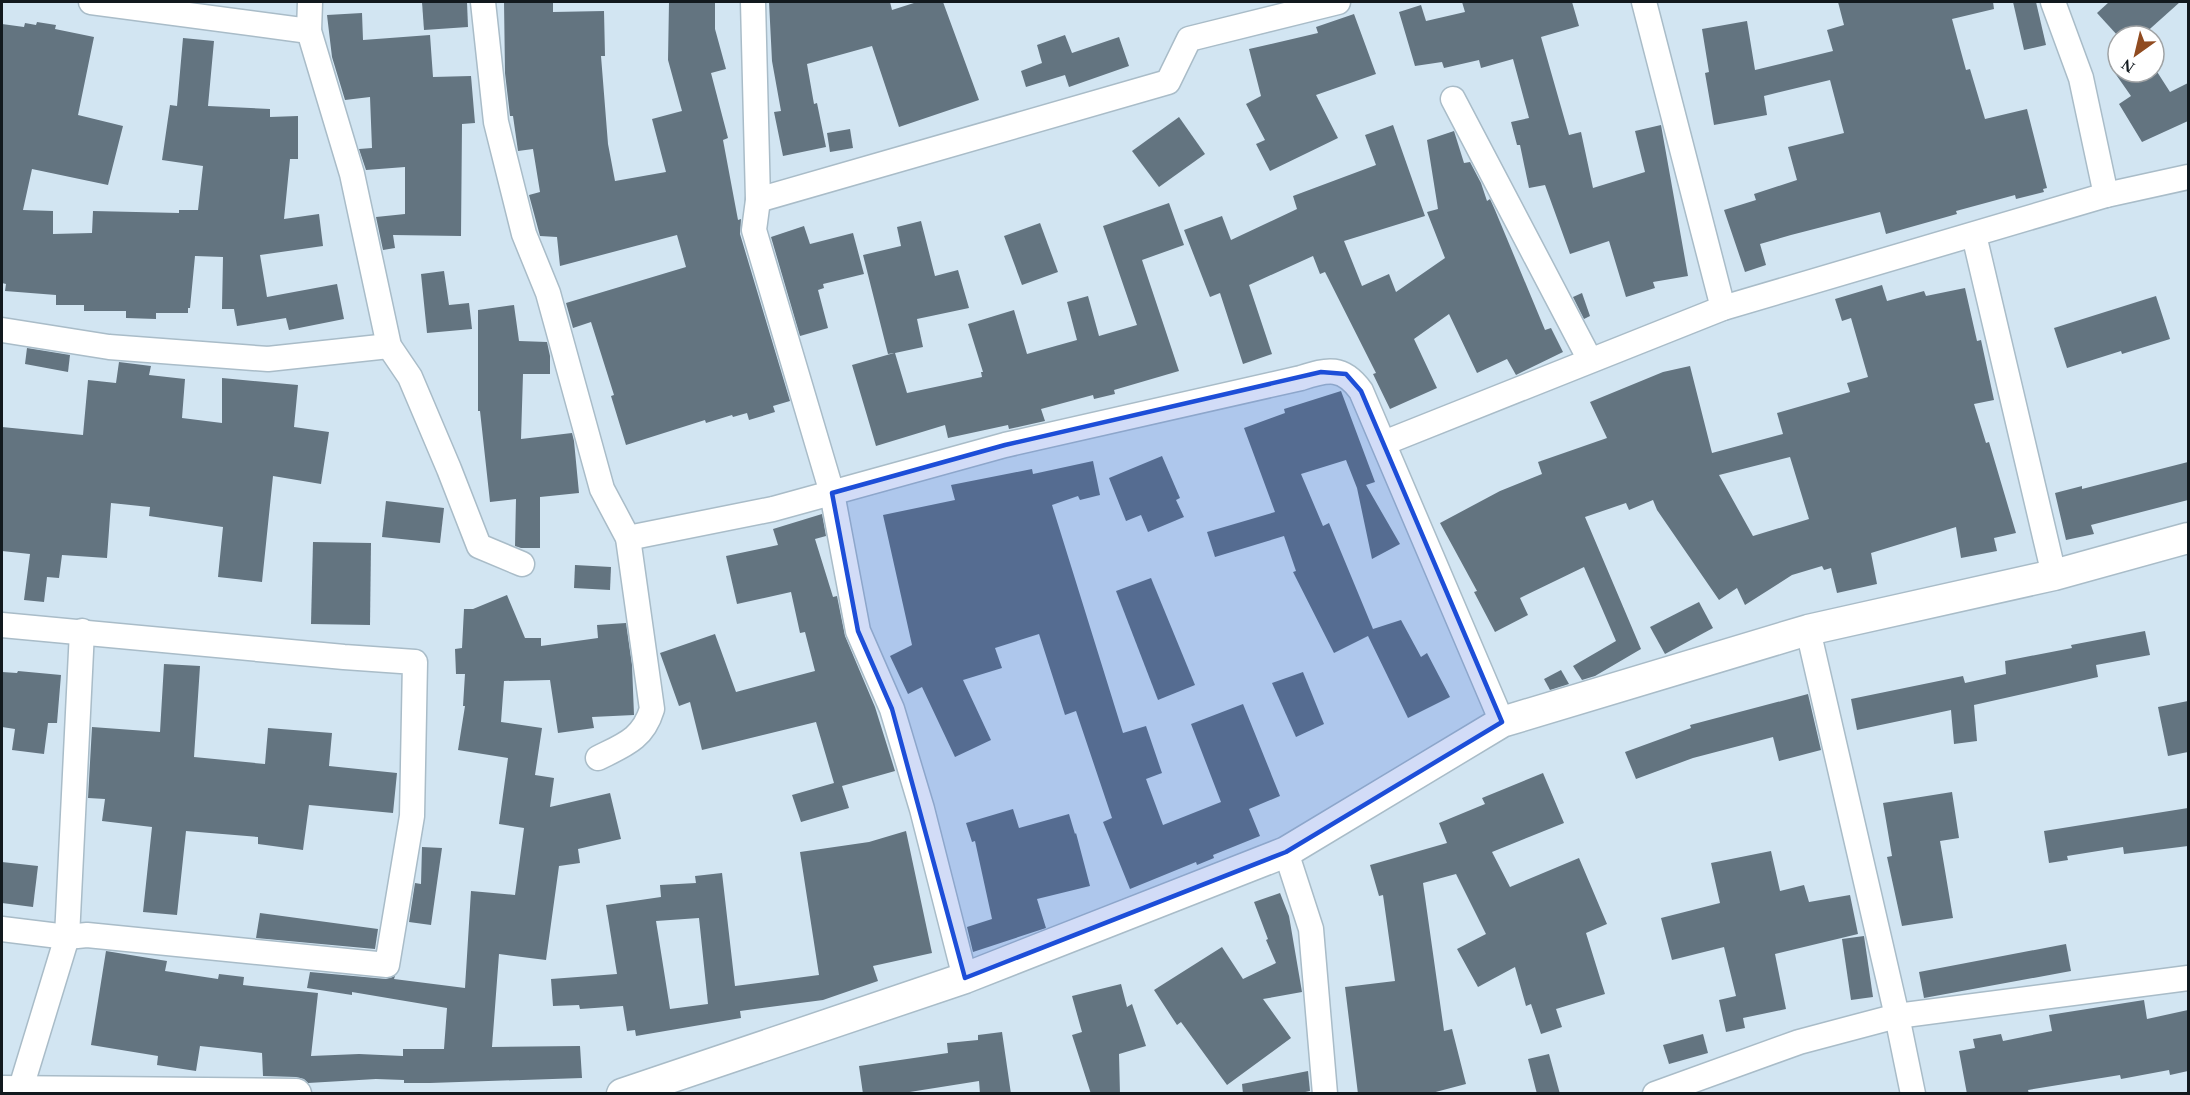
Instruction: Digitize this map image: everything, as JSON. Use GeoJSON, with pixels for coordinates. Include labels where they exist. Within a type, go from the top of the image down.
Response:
{"type":"FeatureCollection","features":[{"type":"Feature","properties":{"kind":"street"},"geometry":{"type":"LineString","coordinates":[[91,2],[309,31]]}},
{"type":"Feature","properties":{"kind":"street"},"geometry":{"type":"LineString","coordinates":[[310,2],[309,31],[352,174],[389,346],[410,377],[479,546],[522,564]]}},
{"type":"Feature","properties":{"kind":"street"},"geometry":{"type":"LineString","coordinates":[[483,2],[496,122],[524,234],[548,293],[602,489],[628,538],[652,709],[647,725],[630,741],[598,758]]}},
{"type":"Feature","properties":{"kind":"street"},"geometry":{"type":"LineString","coordinates":[[753,2],[758,200],[754,230],[832,493],[858,631],[892,709],[922,809],[965,978]]}},
{"type":"Feature","properties":{"kind":"street"},"geometry":{"type":"LineString","coordinates":[[758,200],[1168,81],[1189,39],[1338,2]]}},
{"type":"Feature","properties":{"kind":"street"},"geometry":{"type":"LineString","coordinates":[[1644,2],[1723,308]]}},
{"type":"Feature","properties":{"kind":"street"},"geometry":{"type":"LineString","coordinates":[[2053,2],[2081,78],[2106,195]]}},
{"type":"Feature","properties":{"kind":"street"},"geometry":{"type":"LineString","coordinates":[[1453,99],[1590,360]]}},
{"type":"Feature","properties":{"kind":"street"},"geometry":{"type":"LineString","coordinates":[[1384,443],[1723,308],[2106,195],[2188,177]]}},
{"type":"Feature","properties":{"kind":"street"},"geometry":{"type":"LineString","coordinates":[[1974,235],[2054,575]]}},
{"type":"Feature","properties":{"kind":"street"},"geometry":{"type":"LineString","coordinates":[[2,330],[110,347],[268,358],[389,346]]}},
{"type":"Feature","properties":{"kind":"street"},"geometry":{"type":"LineString","coordinates":[[628,538],[773,509],[1005,445],[1321,372],[1346,374],[1361,391],[1502,722]]}},
{"type":"Feature","properties":{"kind":"street"},"geometry":{"type":"LineString","coordinates":[[622,1094],[965,978],[1286,852],[1502,722],[1808,630],[2054,575],[2188,538]]}},
{"type":"Feature","properties":{"kind":"street"},"geometry":{"type":"LineString","coordinates":[[2,625],[415,662],[412,816],[387,965],[87,935],[67,937],[2,929]]}},
{"type":"Feature","properties":{"kind":"street"},"geometry":{"type":"LineString","coordinates":[[1808,630],[1913,1094]]}},
{"type":"Feature","properties":{"kind":"street"},"geometry":{"type":"LineString","coordinates":[[82,631],[67,937],[11,1091],[296,1094]]}},
{"type":"Feature","properties":{"kind":"street"},"geometry":{"type":"LineString","coordinates":[[1286,852],[1311,929],[1325,1094]]}},
{"type":"Feature","properties":{"kind":"street"},"geometry":{"type":"LineString","coordinates":[[1655,1094],[1798,1042],[1897,1016],[2188,978]]}},
{"type":"Feature","properties":{"kind":"highlighted area"},"geometry":{"type":"Polygon","coordinates":[[[1321,372],[1346,374],[1361,391],[1502,722],[1286,852],[965,978],[892,709],[858,631],[832,493],[1005,445],[1321,372]]]}},
{"type":"Feature","properties":{"kind":"building"},"geometry":{"type":"Polygon","coordinates":[[[422,2],[467,2],[468,27],[424,30],[422,2]]]}},
{"type":"Feature","properties":{"kind":"building"},"geometry":{"type":"Polygon","coordinates":[[[504,2],[553,2],[553,12],[604,11],[605,56],[601,56],[608,144],[615,181],[666,172],[652,119],[682,111],[668,60],[669,2],[715,2],[715,29],[726,69],[711,73],[728,138],[723,140],[738,220],[741,219],[740,234],[790,401],[773,406],[775,412],[749,420],[747,413],[706,423],[705,420],[626,445],[611,396],[614,395],[591,322],[573,328],[566,303],[686,267],[677,235],[560,266],[557,237],[540,236],[529,195],[540,192],[533,149],[518,151],[513,116],[510,116],[505,73],[504,2]]]}},
{"type":"Feature","properties":{"kind":"building"},"geometry":{"type":"Polygon","coordinates":[[[769,2],[890,2],[892,10],[917,2],[943,2],[979,100],[899,127],[872,46],[807,64],[814,104],[817,103],[826,147],[783,156],[774,112],[781,111],[772,61],[769,2]]]}},
{"type":"Feature","properties":{"kind":"building"},"geometry":{"type":"Polygon","coordinates":[[[1462,2],[1572,2],[1579,26],[1541,37],[1569,135],[1581,132],[1593,188],[1645,172],[1635,131],[1661,125],[1688,276],[1653,282],[1655,288],[1626,297],[1609,241],[1570,254],[1545,185],[1529,188],[1520,145],[1517,145],[1511,122],[1529,118],[1513,59],[1481,68],[1479,60],[1444,68],[1442,62],[1415,66],[1399,12],[1421,5],[1426,21],[1465,12],[1462,2]]]}},
{"type":"Feature","properties":{"kind":"building"},"geometry":{"type":"Polygon","coordinates":[[[1838,2],[1993,2],[1994,9],[1952,19],[1966,70],[1970,69],[1985,119],[2027,109],[2047,188],[2043,189],[2044,192],[2016,199],[2015,195],[1886,234],[1880,212],[1791,235],[1760,244],[1766,265],[1745,272],[1724,210],[1756,200],[1754,194],[1797,180],[1788,147],[1844,133],[1830,80],[1764,96],[1767,115],[1714,125],[1705,73],[1709,72],[1702,29],[1747,21],[1755,70],[1833,51],[1827,30],[1844,25],[1838,2]]]}},
{"type":"Feature","properties":{"kind":"building"},"geometry":{"type":"Polygon","coordinates":[[[2013,2],[2036,2],[2046,45],[2024,50],[2013,2]]]}},
{"type":"Feature","properties":{"kind":"building"},"geometry":{"type":"Polygon","coordinates":[[[2109,2],[2180,2],[2155,24],[2107,24],[2097,13],[2109,2]]]}},
{"type":"Feature","properties":{"kind":"building"},"geometry":{"type":"Polygon","coordinates":[[[362,13],[363,40],[430,35],[433,77],[471,76],[475,123],[462,124],[461,236],[393,235],[395,248],[383,250],[376,217],[405,214],[405,167],[366,170],[359,149],[372,148],[370,97],[345,100],[332,57],[327,15],[362,13]]]}},
{"type":"Feature","properties":{"kind":"building"},"geometry":{"type":"Polygon","coordinates":[[[1354,14],[1376,74],[1316,95],[1338,138],[1270,171],[1256,144],[1265,140],[1246,104],[1261,96],[1249,49],[1318,33],[1316,27],[1354,14]]]}},
{"type":"Feature","properties":{"kind":"building"},"geometry":{"type":"Polygon","coordinates":[[[37,22],[56,25],[55,29],[94,37],[78,115],[123,126],[108,185],[32,169],[23,210],[53,211],[53,234],[92,233],[93,211],[179,213],[179,210],[198,210],[203,166],[162,160],[170,105],[177,106],[183,38],[214,41],[208,106],[270,109],[270,117],[298,116],[298,159],[290,159],[284,219],[319,214],[323,246],[260,255],[267,297],[337,284],[344,319],[289,330],[286,318],[237,326],[234,309],[222,309],[223,257],[195,256],[188,313],[156,313],[156,319],[126,318],[126,311],[84,311],[84,305],[56,305],[56,295],[5,291],[6,284],[2,283],[2,24],[24,27],[25,23],[36,25],[37,22]]]}},
{"type":"Feature","properties":{"kind":"building"},"geometry":{"type":"Polygon","coordinates":[[[1065,35],[1072,53],[1119,37],[1129,66],[1069,87],[1065,75],[1026,87],[1021,71],[1042,63],[1037,45],[1065,35]]]}},
{"type":"Feature","properties":{"kind":"building"},"geometry":{"type":"Polygon","coordinates":[[[2188,83],[2188,121],[2142,142],[2119,104],[2131,96],[2123,84],[2165,84],[2170,92],[2188,83]]]}},
{"type":"Feature","properties":{"kind":"building"},"geometry":{"type":"Polygon","coordinates":[[[1179,117],[1205,154],[1159,187],[1132,151],[1179,117]]]}},
{"type":"Feature","properties":{"kind":"building"},"geometry":{"type":"Polygon","coordinates":[[[1393,125],[1425,216],[1344,241],[1362,286],[1389,274],[1396,292],[1445,258],[1427,212],[1438,209],[1427,140],[1454,131],[1464,163],[1470,162],[1487,201],[1490,199],[1545,330],[1551,328],[1563,352],[1516,375],[1507,359],[1477,373],[1449,314],[1414,339],[1437,388],[1390,409],[1373,374],[1376,373],[1325,272],[1320,274],[1313,256],[1249,285],[1272,354],[1243,364],[1220,293],[1210,297],[1184,230],[1222,216],[1231,240],[1297,209],[1293,196],[1376,165],[1365,135],[1393,125]]]}},
{"type":"Feature","properties":{"kind":"building"},"geometry":{"type":"Polygon","coordinates":[[[850,129],[853,148],[830,152],[827,133],[850,129]]]}},
{"type":"Feature","properties":{"kind":"building"},"geometry":{"type":"Polygon","coordinates":[[[1169,203],[1184,245],[1142,260],[1179,371],[1114,390],[1115,394],[1094,399],[1093,395],[1041,409],[1045,421],[1009,429],[1008,425],[948,438],[945,425],[876,446],[852,365],[894,353],[888,354],[863,255],[901,246],[897,227],[921,221],[935,276],[958,270],[969,308],[917,319],[923,347],[895,353],[907,393],[982,377],[981,372],[983,372],[968,324],[1014,310],[1027,354],[1077,340],[1067,302],[1088,296],[1099,336],[1137,325],[1103,226],[1169,203]]]}},
{"type":"Feature","properties":{"kind":"building"},"geometry":{"type":"Polygon","coordinates":[[[1040,223],[1058,272],[1022,285],[1004,236],[1040,223]]]}},
{"type":"Feature","properties":{"kind":"building"},"geometry":{"type":"Polygon","coordinates":[[[804,226],[810,244],[853,233],[864,274],[823,284],[824,288],[818,290],[828,328],[800,336],[771,237],[804,226]]]}},
{"type":"Feature","properties":{"kind":"building"},"geometry":{"type":"Polygon","coordinates":[[[444,271],[449,305],[469,303],[472,329],[427,333],[421,274],[444,271]]]}},
{"type":"Feature","properties":{"kind":"building"},"geometry":{"type":"Polygon","coordinates":[[[1882,285],[1887,301],[1924,291],[1926,296],[1965,288],[1977,341],[1981,340],[1994,400],[1974,404],[1986,443],[1989,442],[2016,533],[1994,538],[1997,551],[1961,558],[1956,527],[1871,553],[1877,584],[1837,593],[1831,568],[1824,570],[1822,566],[1792,575],[1745,605],[1737,588],[1719,600],[1657,510],[1653,500],[1629,510],[1626,503],[1585,517],[1641,649],[1595,676],[1582,680],[1573,666],[1616,641],[1584,567],[1520,598],[1528,615],[1495,632],[1474,592],[1477,591],[1440,523],[1500,491],[1542,474],[1538,462],[1607,438],[1590,402],[1663,372],[1690,366],[1712,453],[1783,434],[1777,413],[1850,392],[1847,383],[1868,377],[1851,318],[1842,321],[1835,299],[1882,285]],[[1790,457],[1719,475],[1753,536],[1809,519],[1790,457]]]}},
{"type":"Feature","properties":{"kind":"building"},"geometry":{"type":"Polygon","coordinates":[[[1582,293],[1590,316],[1584,319],[1573,297],[1582,293]]]}},
{"type":"Feature","properties":{"kind":"building"},"geometry":{"type":"Polygon","coordinates":[[[2156,296],[2170,339],[2067,368],[2054,328],[2156,296]]]}},
{"type":"Feature","properties":{"kind":"building"},"geometry":{"type":"Polygon","coordinates":[[[514,305],[519,341],[547,342],[550,356],[550,374],[523,374],[521,439],[572,433],[574,441],[579,493],[540,497],[540,548],[515,546],[516,499],[490,502],[480,411],[478,411],[478,310],[514,305]]]}},
{"type":"Feature","properties":{"kind":"building"},"geometry":{"type":"Polygon","coordinates":[[[27,348],[70,355],[68,372],[25,364],[27,348]]]}},
{"type":"Feature","properties":{"kind":"building"},"geometry":{"type":"Polygon","coordinates":[[[119,362],[151,366],[149,375],[185,379],[182,418],[222,423],[222,378],[298,385],[294,427],[329,432],[321,484],[273,476],[262,582],[218,577],[223,527],[149,516],[150,507],[111,503],[107,558],[62,555],[59,578],[47,577],[44,602],[24,600],[30,554],[2,551],[2,427],[83,435],[88,380],[116,383],[119,362]]]}},
{"type":"Feature","properties":{"kind":"building"},"geometry":{"type":"Polygon","coordinates":[[[1341,391],[1375,482],[1366,485],[1400,544],[1372,559],[1357,488],[1346,460],[1301,474],[1323,526],[1329,523],[1373,629],[1401,620],[1421,657],[1427,653],[1450,697],[1408,718],[1368,636],[1334,653],[1293,572],[1296,571],[1284,536],[1215,557],[1207,532],[1275,512],[1244,428],[1285,413],[1284,409],[1341,391]]]}},
{"type":"Feature","properties":{"kind":"building"},"geometry":{"type":"Polygon","coordinates":[[[1162,456],[1180,498],[1176,500],[1184,517],[1148,532],[1141,515],[1126,521],[1109,478],[1162,456]]]}},
{"type":"Feature","properties":{"kind":"building"},"geometry":{"type":"Polygon","coordinates":[[[1093,461],[1100,495],[1080,500],[1078,496],[1052,505],[1123,733],[1146,726],[1162,773],[1146,779],[1163,825],[1221,802],[1191,724],[1243,704],[1280,796],[1249,809],[1260,836],[1213,855],[1214,858],[1197,865],[1196,862],[1130,889],[1103,822],[1112,818],[1076,711],[1065,715],[1039,634],[995,648],[1002,668],[963,680],[991,740],[955,757],[922,687],[908,694],[890,656],[912,645],[883,515],[955,500],[951,485],[1032,469],[1033,474],[1093,461]]]}},
{"type":"Feature","properties":{"kind":"building"},"geometry":{"type":"Polygon","coordinates":[[[2188,462],[2188,500],[2091,525],[2094,534],[2066,540],[2055,493],[2082,486],[2082,489],[2188,462]]]}},
{"type":"Feature","properties":{"kind":"building"},"geometry":{"type":"Polygon","coordinates":[[[386,501],[444,508],[440,543],[382,537],[386,501]]]}},
{"type":"Feature","properties":{"kind":"building"},"geometry":{"type":"Polygon","coordinates":[[[822,514],[826,536],[815,539],[833,597],[837,596],[845,636],[875,707],[895,771],[842,786],[849,808],[801,822],[792,795],[834,783],[816,722],[702,750],[690,702],[679,706],[660,653],[715,634],[736,692],[815,671],[805,632],[800,633],[791,592],[737,604],[726,556],[778,545],[773,529],[822,514]]]}},
{"type":"Feature","properties":{"kind":"building"},"geometry":{"type":"Polygon","coordinates":[[[313,542],[371,543],[370,625],[311,624],[313,542]]]}},
{"type":"Feature","properties":{"kind":"building"},"geometry":{"type":"Polygon","coordinates":[[[575,565],[611,567],[610,590],[574,588],[575,565]]]}},
{"type":"Feature","properties":{"kind":"building"},"geometry":{"type":"Polygon","coordinates":[[[1151,578],[1195,685],[1158,700],[1116,591],[1151,578]]]}},
{"type":"Feature","properties":{"kind":"building"},"geometry":{"type":"Polygon","coordinates":[[[507,595],[525,638],[541,638],[541,646],[598,638],[597,625],[626,623],[632,665],[634,715],[592,717],[594,728],[558,733],[550,680],[504,681],[501,722],[542,728],[535,775],[554,778],[550,807],[610,793],[621,839],[578,849],[580,863],[559,866],[546,960],[499,954],[492,1047],[580,1046],[582,1078],[430,1083],[404,1083],[404,1080],[376,1079],[308,1083],[296,1077],[263,1076],[262,1053],[200,1046],[196,1071],[157,1065],[158,1056],[91,1045],[106,951],[167,961],[165,971],[218,979],[219,974],[244,977],[243,985],[318,993],[311,1056],[359,1054],[403,1056],[403,1049],[444,1049],[447,1008],[352,992],[352,995],[307,988],[310,972],[386,979],[395,976],[394,979],[465,988],[471,891],[515,895],[524,828],[499,824],[508,758],[458,750],[465,706],[463,706],[465,674],[456,674],[455,649],[462,648],[464,609],[473,609],[507,595]]]}},
{"type":"Feature","properties":{"kind":"building"},"geometry":{"type":"Polygon","coordinates":[[[1699,602],[1713,628],[1665,654],[1650,627],[1699,602]]]}},
{"type":"Feature","properties":{"kind":"building"},"geometry":{"type":"Polygon","coordinates":[[[2145,631],[2150,655],[2096,665],[2098,677],[1974,705],[1977,741],[1954,744],[1951,710],[1857,730],[1851,699],[1963,676],[1965,683],[2006,674],[2005,661],[2072,648],[2071,645],[2145,631]]]}},
{"type":"Feature","properties":{"kind":"building"},"geometry":{"type":"Polygon","coordinates":[[[164,664],[200,666],[194,757],[265,764],[268,728],[332,733],[329,766],[397,773],[393,813],[309,805],[303,850],[258,844],[258,837],[186,831],[177,915],[143,912],[152,827],[102,821],[105,799],[88,798],[92,727],[160,732],[164,664]]]}},
{"type":"Feature","properties":{"kind":"building"},"geometry":{"type":"Polygon","coordinates":[[[1561,670],[1569,684],[1550,690],[1544,679],[1561,670]]]}},
{"type":"Feature","properties":{"kind":"building"},"geometry":{"type":"Polygon","coordinates":[[[18,671],[61,675],[57,723],[48,723],[44,754],[12,750],[15,729],[2,727],[2,672],[17,673],[18,671]]]}},
{"type":"Feature","properties":{"kind":"building"},"geometry":{"type":"Polygon","coordinates":[[[1303,672],[1324,724],[1296,737],[1272,683],[1303,672]]]}},
{"type":"Feature","properties":{"kind":"building"},"geometry":{"type":"Polygon","coordinates":[[[1808,694],[1821,750],[1779,761],[1773,737],[1693,758],[1636,779],[1625,752],[1691,728],[1690,725],[1808,694]]]}},
{"type":"Feature","properties":{"kind":"building"},"geometry":{"type":"Polygon","coordinates":[[[2188,701],[2188,752],[2168,756],[2158,707],[2188,701]]]}},
{"type":"Feature","properties":{"kind":"building"},"geometry":{"type":"Polygon","coordinates":[[[1543,773],[1564,823],[1492,852],[1510,887],[1579,858],[1607,924],[1586,933],[1605,994],[1556,1009],[1562,1027],[1541,1034],[1531,1004],[1526,1006],[1515,967],[1478,987],[1457,949],[1486,934],[1456,874],[1423,883],[1444,1031],[1452,1029],[1466,1084],[1428,1094],[1358,1094],[1345,987],[1395,981],[1383,895],[1379,896],[1370,865],[1447,843],[1439,823],[1485,804],[1482,798],[1543,773]]]}},
{"type":"Feature","properties":{"kind":"building"},"geometry":{"type":"Polygon","coordinates":[[[1952,792],[1959,838],[1940,841],[1953,918],[1902,926],[1887,857],[1892,856],[1883,803],[1952,792]]]}},
{"type":"Feature","properties":{"kind":"building"},"geometry":{"type":"Polygon","coordinates":[[[2188,808],[2188,846],[2124,854],[2123,847],[2067,856],[2068,860],[2049,863],[2044,831],[2188,808]]]}},
{"type":"Feature","properties":{"kind":"building"},"geometry":{"type":"Polygon","coordinates":[[[1013,809],[1019,828],[1069,814],[1090,886],[1037,899],[1046,928],[973,952],[967,927],[992,919],[975,841],[972,842],[966,823],[1013,809]]]}},
{"type":"Feature","properties":{"kind":"building"},"geometry":{"type":"Polygon","coordinates":[[[906,831],[932,953],[873,966],[878,981],[823,1000],[740,1011],[741,1018],[636,1036],[635,1030],[627,1031],[623,1006],[580,1009],[579,1005],[553,1006],[551,979],[617,974],[606,905],[661,897],[660,885],[696,883],[695,876],[722,873],[735,986],[819,975],[800,852],[869,842],[906,831]],[[699,918],[656,921],[670,1009],[708,1004],[699,918]]]}},
{"type":"Feature","properties":{"kind":"building"},"geometry":{"type":"Polygon","coordinates":[[[422,847],[442,848],[431,925],[409,922],[415,883],[421,884],[422,847]]]}},
{"type":"Feature","properties":{"kind":"building"},"geometry":{"type":"Polygon","coordinates":[[[1771,851],[1780,891],[1804,885],[1809,902],[1850,895],[1858,934],[1775,954],[1786,1009],[1743,1018],[1745,1028],[1726,1032],[1719,1000],[1736,996],[1724,947],[1672,960],[1661,918],[1720,903],[1711,863],[1771,851]]]}},
{"type":"Feature","properties":{"kind":"building"},"geometry":{"type":"Polygon","coordinates":[[[2,862],[38,866],[33,907],[2,903],[2,862]]]}},
{"type":"Feature","properties":{"kind":"building"},"geometry":{"type":"Polygon","coordinates":[[[1280,893],[1289,916],[1302,992],[1263,999],[1291,1038],[1227,1085],[1181,1022],[1177,1025],[1154,990],[1222,947],[1243,979],[1276,963],[1254,902],[1280,893]]]}},
{"type":"Feature","properties":{"kind":"building"},"geometry":{"type":"Polygon","coordinates":[[[260,913],[378,929],[375,949],[256,938],[260,913]]]}},
{"type":"Feature","properties":{"kind":"building"},"geometry":{"type":"Polygon","coordinates":[[[1864,936],[1873,997],[1851,1000],[1842,939],[1864,936]]]}},
{"type":"Feature","properties":{"kind":"building"},"geometry":{"type":"Polygon","coordinates":[[[2066,944],[2071,971],[1924,998],[1919,972],[2066,944]]]}},
{"type":"Feature","properties":{"kind":"building"},"geometry":{"type":"Polygon","coordinates":[[[1121,984],[1127,1007],[1132,1004],[1146,1046],[1119,1054],[1120,1094],[1091,1094],[1072,1035],[1082,1032],[1072,996],[1121,984]]]}},
{"type":"Feature","properties":{"kind":"building"},"geometry":{"type":"Polygon","coordinates":[[[2144,1000],[2147,1019],[2188,1010],[2188,1071],[2170,1075],[2169,1070],[2121,1079],[2120,1075],[2028,1090],[2029,1094],[1967,1094],[1959,1051],[1975,1048],[1973,1039],[2001,1034],[2003,1041],[2052,1031],[2049,1015],[2144,1000]]]}},
{"type":"Feature","properties":{"kind":"building"},"geometry":{"type":"Polygon","coordinates":[[[1002,1032],[1011,1094],[980,1094],[979,1081],[897,1094],[863,1094],[859,1066],[948,1053],[947,1043],[978,1040],[978,1035],[1002,1032]]]}},
{"type":"Feature","properties":{"kind":"building"},"geometry":{"type":"Polygon","coordinates":[[[1703,1034],[1708,1053],[1669,1064],[1663,1045],[1703,1034]]]}},
{"type":"Feature","properties":{"kind":"building"},"geometry":{"type":"Polygon","coordinates":[[[1549,1054],[1560,1094],[1537,1094],[1528,1059],[1549,1054]]]}},
{"type":"Feature","properties":{"kind":"building"},"geometry":{"type":"Polygon","coordinates":[[[1308,1071],[1310,1091],[1296,1094],[1243,1094],[1242,1084],[1308,1071]]]}}]}
